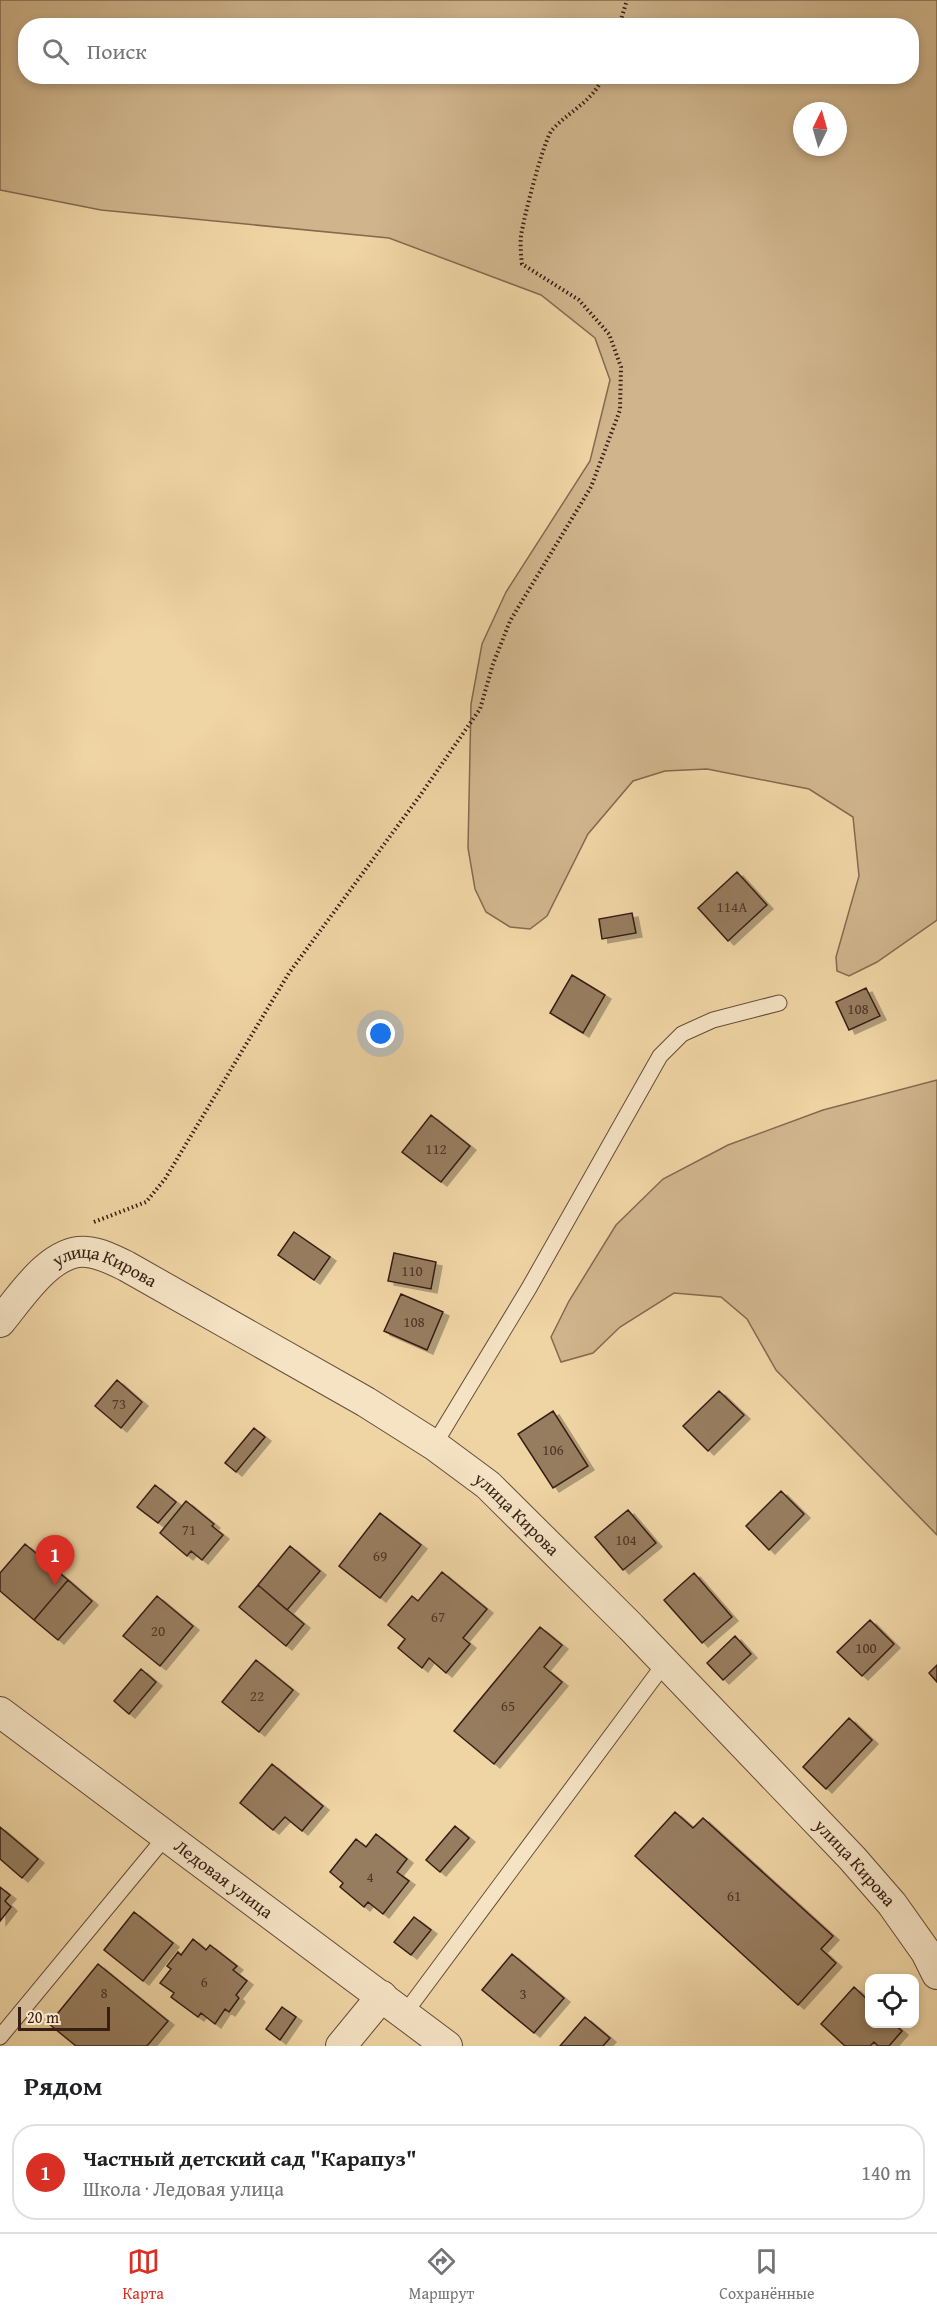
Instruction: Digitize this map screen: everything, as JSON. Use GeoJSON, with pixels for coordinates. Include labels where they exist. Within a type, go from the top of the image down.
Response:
{"type":"FeatureCollection","features":[{"type":"Feature","properties":{"kind":"street","name":"улица Кирова"},"geometry":{"type":"LineString","coordinates":[[0,1322],[44,1270],[65,1255],[86,1251],[126,1266],[366,1402],[434,1445],[488,1485],[664,1663],[858,1866],[892,1904],[926,1952],[937,1974]]}},
{"type":"Feature","properties":{"kind":"street","name":"Ледовая улица"},"geometry":{"type":"LineString","coordinates":[[0,1712],[447,2046]]}},
{"type":"Feature","properties":{"kind":"street"},"geometry":{"type":"LineString","coordinates":[[341,2046],[394,2005]]}},
{"type":"Feature","properties":{"kind":"lane"},"geometry":{"type":"LineString","coordinates":[[434,1445],[529,1288],[660,1056],[682,1034],[713,1020],[779,1003]]}},
{"type":"Feature","properties":{"kind":"lane"},"geometry":{"type":"LineString","coordinates":[[394,2005],[664,1663]]}},
{"type":"Feature","properties":{"kind":"lane"},"geometry":{"type":"LineString","coordinates":[[0,2037],[167,1835]]}},
{"type":"Feature","properties":{"kind":"path"},"geometry":{"type":"LineString","coordinates":[[621,18],[627,0]]}},
{"type":"Feature","properties":{"kind":"path"},"geometry":{"type":"LineString","coordinates":[[58,1259],[94,1222],[146,1202],[165,1179],[290,973],[480,710],[493,664],[510,621],[591,487],[620,410],[621,367],[609,334],[579,300],[522,264],[521,237],[533,183],[551,131],[580,106],[600,84]]}},
{"type":"Feature","properties":{"kind":"shaded area"},"geometry":{"type":"Polygon","coordinates":[[[0,0],[937,0],[937,920],[877,962],[849,976],[837,971],[836,957],[859,876],[853,817],[809,789],[707,769],[665,771],[633,781],[588,834],[547,916],[530,929],[510,927],[486,912],[475,889],[468,848],[471,704],[482,644],[506,592],[590,461],[610,380],[595,338],[541,295],[389,238],[101,210],[0,190],[0,0]]]}},
{"type":"Feature","properties":{"kind":"shaded area"},"geometry":{"type":"Polygon","coordinates":[[[937,1080],[937,1535],[776,1370],[747,1319],[721,1297],[674,1293],[620,1327],[593,1353],[561,1362],[551,1337],[569,1301],[616,1225],[663,1179],[728,1145],[823,1110],[937,1080]]]}},
{"type":"Feature","properties":{"kind":"building"},"geometry":{"type":"Polygon","coordinates":[[[737,872],[767,905],[728,941],[698,908],[737,872]]]}},
{"type":"Feature","properties":{"kind":"building"},"geometry":{"type":"Polygon","coordinates":[[[632,913],[636,933],[602,939],[599,919],[632,913]]]}},
{"type":"Feature","properties":{"kind":"building"},"geometry":{"type":"Polygon","coordinates":[[[572,975],[605,995],[583,1033],[550,1013],[572,975]]]}},
{"type":"Feature","properties":{"kind":"building"},"geometry":{"type":"Polygon","coordinates":[[[866,988],[880,1016],[849,1030],[836,1002],[866,988]]]}},
{"type":"Feature","properties":{"kind":"building"},"geometry":{"type":"Polygon","coordinates":[[[431,1115],[470,1146],[441,1182],[402,1152],[431,1115]]]}},
{"type":"Feature","properties":{"kind":"building"},"geometry":{"type":"Polygon","coordinates":[[[294,1232],[330,1257],[314,1280],[278,1255],[294,1232]]]}},
{"type":"Feature","properties":{"kind":"building"},"geometry":{"type":"Polygon","coordinates":[[[394,1253],[436,1262],[431,1289],[388,1281],[394,1253]]]}},
{"type":"Feature","properties":{"kind":"building"},"geometry":{"type":"Polygon","coordinates":[[[401,1294],[443,1312],[427,1350],[384,1331],[401,1294]]]}},
{"type":"Feature","properties":{"kind":"building"},"geometry":{"type":"Polygon","coordinates":[[[117,1380],[142,1402],[121,1428],[95,1406],[117,1380]]]}},
{"type":"Feature","properties":{"kind":"building"},"geometry":{"type":"Polygon","coordinates":[[[719,1391],[744,1415],[708,1451],[683,1426],[719,1391]]]}},
{"type":"Feature","properties":{"kind":"building"},"geometry":{"type":"Polygon","coordinates":[[[553,1411],[588,1466],[553,1488],[518,1434],[553,1411]]]}},
{"type":"Feature","properties":{"kind":"building"},"geometry":{"type":"Polygon","coordinates":[[[254,1428],[265,1437],[236,1472],[225,1463],[254,1428]]]}},
{"type":"Feature","properties":{"kind":"building"},"geometry":{"type":"Polygon","coordinates":[[[155,1485],[176,1502],[158,1523],[137,1507],[155,1485]]]}},
{"type":"Feature","properties":{"kind":"building"},"geometry":{"type":"Polygon","coordinates":[[[781,1491],[804,1514],[769,1550],[746,1526],[781,1491]]]}},
{"type":"Feature","properties":{"kind":"building"},"geometry":{"type":"Polygon","coordinates":[[[186,1501],[214,1524],[212,1526],[223,1535],[202,1560],[191,1551],[187,1556],[160,1533],[186,1501]]]}},
{"type":"Feature","properties":{"kind":"building"},"geometry":{"type":"Polygon","coordinates":[[[628,1510],[656,1543],[623,1570],[595,1537],[628,1510]]]}},
{"type":"Feature","properties":{"kind":"building"},"geometry":{"type":"Polygon","coordinates":[[[380,1513],[421,1545],[380,1598],[339,1566],[380,1513]]]}},
{"type":"Feature","properties":{"kind":"building"},"geometry":{"type":"Polygon","coordinates":[[[25,1544],[68,1580],[34,1620],[0,1591],[0,1573],[25,1544]]]}},
{"type":"Feature","properties":{"kind":"building"},"geometry":{"type":"Polygon","coordinates":[[[290,1546],[320,1571],[287,1610],[258,1585],[290,1546]]]}},
{"type":"Feature","properties":{"kind":"building"},"geometry":{"type":"Polygon","coordinates":[[[442,1572],[487,1609],[463,1638],[470,1644],[446,1673],[429,1658],[422,1668],[398,1648],[405,1639],[388,1625],[412,1596],[418,1601],[442,1572]]]}},
{"type":"Feature","properties":{"kind":"building"},"geometry":{"type":"Polygon","coordinates":[[[694,1573],[732,1617],[702,1643],[664,1600],[694,1573]]]}},
{"type":"Feature","properties":{"kind":"building"},"geometry":{"type":"Polygon","coordinates":[[[68,1580],[92,1601],[58,1640],[34,1620],[68,1580]]]}},
{"type":"Feature","properties":{"kind":"building"},"geometry":{"type":"Polygon","coordinates":[[[258,1585],[304,1624],[286,1646],[239,1607],[258,1585]]]}},
{"type":"Feature","properties":{"kind":"building"},"geometry":{"type":"Polygon","coordinates":[[[157,1596],[193,1626],[160,1666],[123,1636],[157,1596]]]}},
{"type":"Feature","properties":{"kind":"building"},"geometry":{"type":"Polygon","coordinates":[[[870,1620],[894,1644],[862,1676],[837,1652],[870,1620]]]}},
{"type":"Feature","properties":{"kind":"building"},"geometry":{"type":"Polygon","coordinates":[[[540,1627],[562,1645],[544,1667],[562,1682],[494,1764],[454,1731],[540,1627]]]}},
{"type":"Feature","properties":{"kind":"building"},"geometry":{"type":"Polygon","coordinates":[[[735,1636],[751,1654],[723,1680],[707,1663],[735,1636]]]}},
{"type":"Feature","properties":{"kind":"building"},"geometry":{"type":"Polygon","coordinates":[[[256,1660],[293,1690],[259,1732],[222,1702],[256,1660]]]}},
{"type":"Feature","properties":{"kind":"building"},"geometry":{"type":"Polygon","coordinates":[[[937,1665],[937,1682],[929,1673],[937,1665]]]}},
{"type":"Feature","properties":{"kind":"building"},"geometry":{"type":"Polygon","coordinates":[[[141,1669],[156,1682],[129,1714],[114,1701],[141,1669]]]}},
{"type":"Feature","properties":{"kind":"building"},"geometry":{"type":"Polygon","coordinates":[[[849,1718],[872,1740],[826,1789],[803,1767],[849,1718]]]}},
{"type":"Feature","properties":{"kind":"building"},"geometry":{"type":"Polygon","coordinates":[[[272,1764],[323,1806],[302,1831],[285,1817],[273,1830],[240,1803],[272,1764]]]}},
{"type":"Feature","properties":{"kind":"building"},"geometry":{"type":"Polygon","coordinates":[[[675,1812],[693,1828],[703,1818],[833,1936],[821,1949],[836,1963],[798,2005],[635,1856],[675,1812]]]}},
{"type":"Feature","properties":{"kind":"building"},"geometry":{"type":"Polygon","coordinates":[[[455,1826],[469,1838],[440,1872],[426,1860],[455,1826]]]}},
{"type":"Feature","properties":{"kind":"building"},"geometry":{"type":"Polygon","coordinates":[[[0,1827],[38,1859],[22,1878],[0,1859],[0,1827]]]}},
{"type":"Feature","properties":{"kind":"building"},"geometry":{"type":"Polygon","coordinates":[[[376,1834],[407,1859],[397,1872],[409,1881],[383,1914],[368,1902],[364,1907],[340,1887],[343,1883],[330,1872],[356,1839],[366,1847],[376,1834]]]}},
{"type":"Feature","properties":{"kind":"building"},"geometry":{"type":"Polygon","coordinates":[[[0,1887],[10,1895],[5,1901],[11,1907],[0,1921],[0,1887]]]}},
{"type":"Feature","properties":{"kind":"building"},"geometry":{"type":"Polygon","coordinates":[[[134,1912],[173,1943],[143,1981],[104,1950],[134,1912]]]}},
{"type":"Feature","properties":{"kind":"building"},"geometry":{"type":"Polygon","coordinates":[[[414,1917],[431,1930],[411,1955],[394,1942],[414,1917]]]}},
{"type":"Feature","properties":{"kind":"building"},"geometry":{"type":"Polygon","coordinates":[[[193,1939],[206,1950],[210,1945],[237,1966],[233,1970],[247,1981],[236,1995],[239,1998],[229,2012],[225,2009],[215,2024],[201,2013],[198,2017],[171,1997],[174,1993],[160,1983],[171,1969],[167,1966],[178,1952],[181,1955],[193,1939]]]}},
{"type":"Feature","properties":{"kind":"building"},"geometry":{"type":"Polygon","coordinates":[[[512,1954],[564,1998],[534,2033],[482,1990],[512,1954]]]}},
{"type":"Feature","properties":{"kind":"building"},"geometry":{"type":"Polygon","coordinates":[[[98,1964],[168,2021],[147,2046],[76,2046],[49,2024],[98,1964]]]}},
{"type":"Feature","properties":{"kind":"building"},"geometry":{"type":"Polygon","coordinates":[[[854,1987],[865,1997],[865,2028],[899,2028],[902,2031],[889,2046],[878,2046],[874,2042],[870,2046],[845,2046],[821,2024],[854,1987]]]}},
{"type":"Feature","properties":{"kind":"building"},"geometry":{"type":"Polygon","coordinates":[[[282,2007],[296,2017],[280,2040],[266,2029],[282,2007]]]}},
{"type":"Feature","properties":{"kind":"building"},"geometry":{"type":"Polygon","coordinates":[[[585,2017],[610,2038],[603,2046],[560,2046],[585,2017]]]}},
{"type":"Feature","properties":{"kind":"place","name":"Частный детский сад \"Карапуз\""},"geometry":{"type":"Point","coordinates":[55,1585]}}]}
